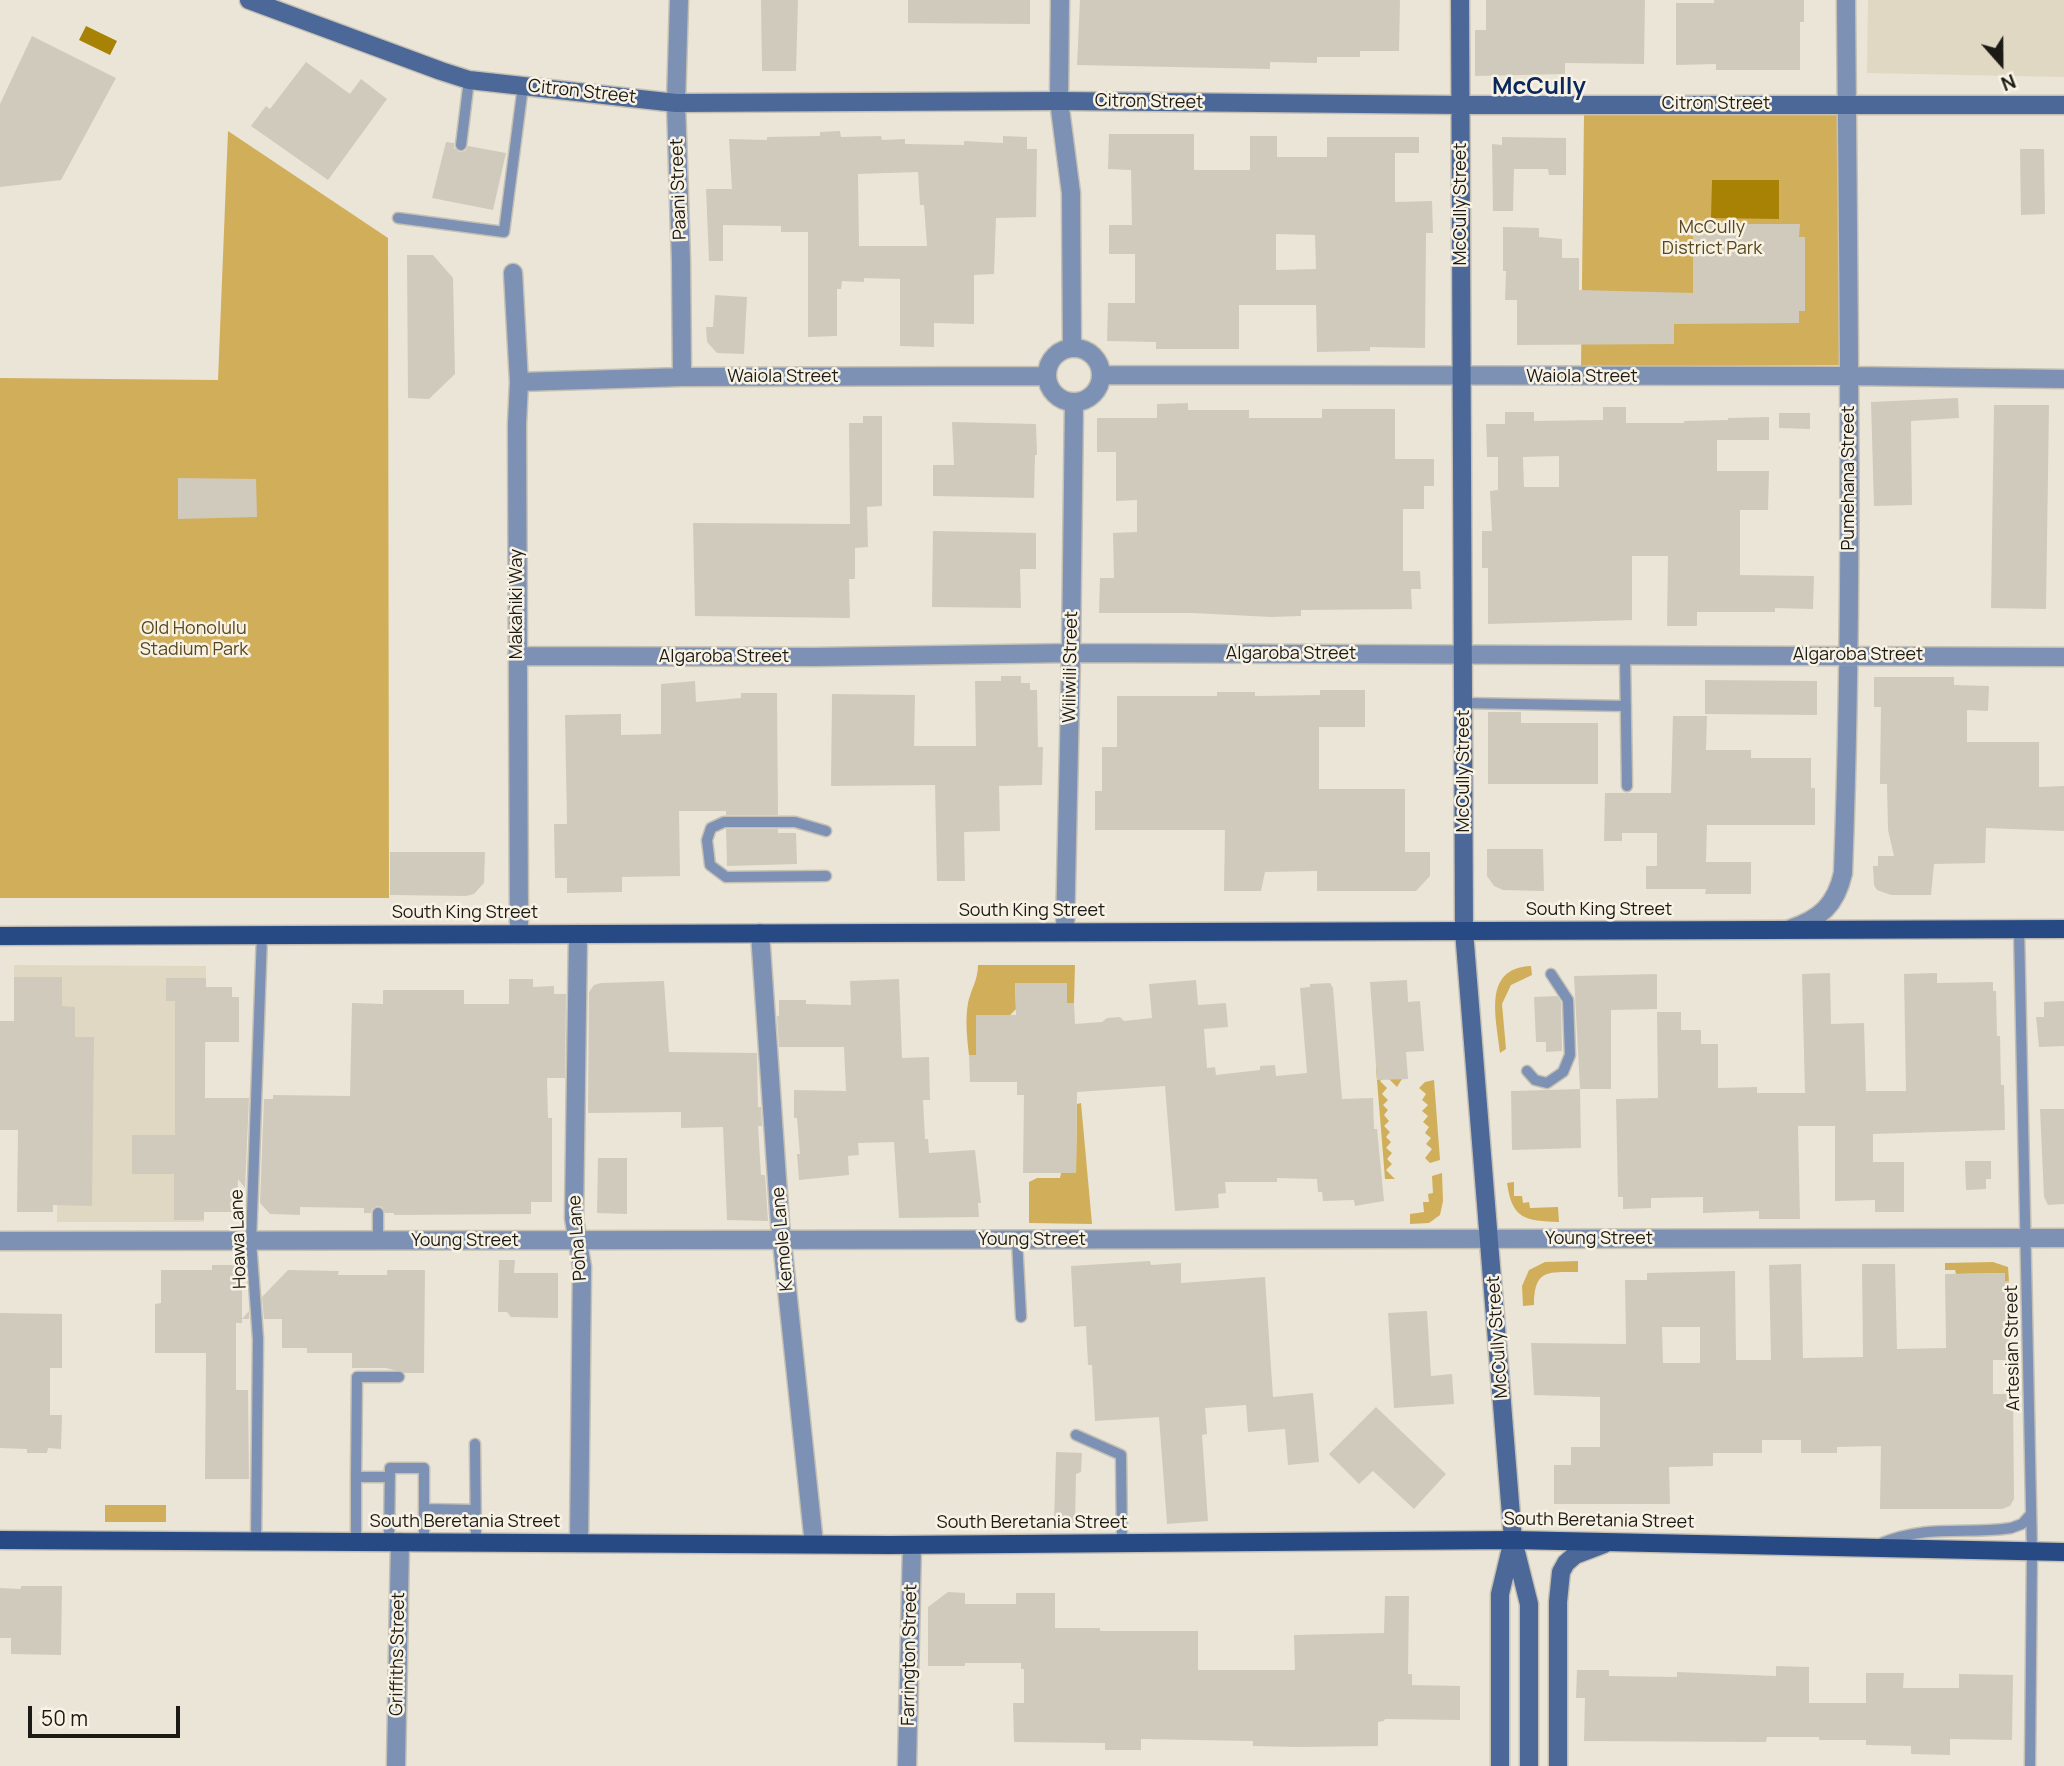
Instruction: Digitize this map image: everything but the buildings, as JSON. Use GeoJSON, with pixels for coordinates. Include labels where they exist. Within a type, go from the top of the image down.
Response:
{"type":"FeatureCollection","features":[{"type":"Feature","properties":{"kind":"main road","name":"South King Street"},"geometry":{"type":"LineString","coordinates":[[0,936],[2064,929]]}},
{"type":"Feature","properties":{"kind":"main road","name":"South Beretania Street"},"geometry":{"type":"LineString","coordinates":[[0,1541],[912,1545],[1513,1541],[2064,1552]]}},
{"type":"Feature","properties":{"kind":"street","name":"Citron Street"},"geometry":{"type":"LineString","coordinates":[[249,0],[469,80],[676,103],[1059,101],[2064,105]]}},
{"type":"Feature","properties":{"kind":"street","name":"Paani Street"},"geometry":{"type":"LineString","coordinates":[[679,0],[676,103],[682,377]]}},
{"type":"Feature","properties":{"kind":"street"},"geometry":{"type":"LineString","coordinates":[[1060,0],[1059,101],[1070,193],[1072,348]]}},
{"type":"Feature","properties":{"kind":"street","name":"McCully Street"},"geometry":{"type":"LineString","coordinates":[[1460,0],[1464,931],[1513,1541],[1530,1604],[1529,1766]]}},
{"type":"Feature","properties":{"kind":"street","name":"Pumehana Street"},"geometry":{"type":"LineString","coordinates":[[1789,930],[1810,922],[1826,911],[1841,882],[1843,860],[1850,376],[1846,0]]}},
{"type":"Feature","properties":{"kind":"street","name":"Makahiki Way"},"geometry":{"type":"LineString","coordinates":[[513,274],[519,382],[519,934]]}},
{"type":"Feature","properties":{"kind":"street"},"geometry":{"type":"LineString","coordinates":[[1072,348],[1081,349],[1095,359],[1101,375],[1099,384],[1090,397],[1074,402],[1057,397],[1051,391],[1046,376],[1051,360],[1064,350],[1072,348]]}},
{"type":"Feature","properties":{"kind":"street","name":"Waiola Street"},"geometry":{"type":"LineString","coordinates":[[1101,375],[1850,376],[2064,379]]}},
{"type":"Feature","properties":{"kind":"street","name":"Waiola Street"},"geometry":{"type":"LineString","coordinates":[[519,382],[682,377],[1046,376]]}},
{"type":"Feature","properties":{"kind":"street","name":"Wiliwili Street"},"geometry":{"type":"LineString","coordinates":[[1065,932],[1074,402]]}},
{"type":"Feature","properties":{"kind":"street","name":"Algaroba Street"},"geometry":{"type":"LineString","coordinates":[[517,656],[814,657],[1071,653],[2064,657]]}},
{"type":"Feature","properties":{"kind":"street","name":"Kemole Lane"},"geometry":{"type":"LineString","coordinates":[[760,933],[783,1240],[814,1544]]}},
{"type":"Feature","properties":{"kind":"street","name":"Poha Lane"},"geometry":{"type":"LineString","coordinates":[[578,934],[574,1218],[582,1267],[579,1543]]}},
{"type":"Feature","properties":{"kind":"street","name":"Young Street"},"geometry":{"type":"LineString","coordinates":[[0,1241],[2064,1238]]}},
{"type":"Feature","properties":{"kind":"street","name":"McCully Street"},"geometry":{"type":"LineString","coordinates":[[1500,1766],[1500,1594],[1513,1541]]}},
{"type":"Feature","properties":{"kind":"street","name":"Griffiths Street"},"geometry":{"type":"LineString","coordinates":[[394,1542],[396,1766]]}},
{"type":"Feature","properties":{"kind":"street"},"geometry":{"type":"LineString","coordinates":[[1558,1766],[1558,1602],[1562,1568],[1570,1558],[1585,1549],[1614,1542]]}},
{"type":"Feature","properties":{"kind":"street","name":"Farrington Street"},"geometry":{"type":"LineString","coordinates":[[907,1766],[912,1545]]}},
{"type":"Feature","properties":{"kind":"street"},"geometry":{"type":"LineString","coordinates":[[1530,1604],[1556,1651],[1559,1666]]}},
{"type":"Feature","properties":{"kind":"lane"},"geometry":{"type":"LineString","coordinates":[[461,145],[469,80]]}},
{"type":"Feature","properties":{"kind":"lane"},"geometry":{"type":"LineString","coordinates":[[398,218],[504,232],[523,86]]}},
{"type":"Feature","properties":{"kind":"lane"},"geometry":{"type":"LineString","coordinates":[[1625,656],[1627,786]]}},
{"type":"Feature","properties":{"kind":"lane"},"geometry":{"type":"LineString","coordinates":[[1463,703],[1626,706]]}},
{"type":"Feature","properties":{"kind":"lane"},"geometry":{"type":"LineString","coordinates":[[826,831],[795,822],[724,822],[711,828],[707,840],[710,864],[726,877],[826,876]]}},
{"type":"Feature","properties":{"kind":"lane","name":"Artesian Street"},"geometry":{"type":"LineString","coordinates":[[2019,929],[2032,1552],[2030,1766]]}},
{"type":"Feature","properties":{"kind":"lane","name":"Hoawa Lane"},"geometry":{"type":"LineString","coordinates":[[256,1542],[258,1328],[251,1241],[262,935]]}},
{"type":"Feature","properties":{"kind":"lane"},"geometry":{"type":"LineString","coordinates":[[1527,1071],[1535,1080],[1547,1083],[1563,1072],[1570,1059],[1568,1000],[1551,974]]}},
{"type":"Feature","properties":{"kind":"lane"},"geometry":{"type":"LineString","coordinates":[[378,1213],[378,1241]]}},
{"type":"Feature","properties":{"kind":"lane"},"geometry":{"type":"LineString","coordinates":[[1017,1240],[1021,1317]]}},
{"type":"Feature","properties":{"kind":"lane"},"geometry":{"type":"LineString","coordinates":[[356,1542],[357,1377],[399,1377]]}},
{"type":"Feature","properties":{"kind":"lane"},"geometry":{"type":"LineString","coordinates":[[1076,1435],[1121,1455],[1122,1543]]}},
{"type":"Feature","properties":{"kind":"lane"},"geometry":{"type":"LineString","coordinates":[[475,1444],[476,1543]]}},
{"type":"Feature","properties":{"kind":"lane"},"geometry":{"type":"LineString","coordinates":[[394,1542],[390,1468],[424,1468],[424,1542]]}},
{"type":"Feature","properties":{"kind":"lane"},"geometry":{"type":"LineString","coordinates":[[356,1477],[390,1477]]}},
{"type":"Feature","properties":{"kind":"lane"},"geometry":{"type":"LineString","coordinates":[[424,1509],[475,1510]]}},
{"type":"Feature","properties":{"kind":"lane"},"geometry":{"type":"LineString","coordinates":[[1873,1547],[1914,1532],[2011,1528],[2022,1524],[2031,1513]]}},
{"type":"Feature","properties":{"kind":"shaded area"},"geometry":{"type":"Polygon","coordinates":[[[1868,0],[2064,0],[2064,77],[1867,73],[1868,0]]]}},
{"type":"Feature","properties":{"kind":"shaded area"},"geometry":{"type":"Polygon","coordinates":[[[86,26],[117,41],[110,55],[79,40],[86,26]]]}},
{"type":"Feature","properties":{"kind":"shaded area"},"geometry":{"type":"Polygon","coordinates":[[[1712,180],[1779,180],[1779,219],[1711,218],[1712,180]]]}},
{"type":"Feature","properties":{"kind":"shaded area"},"geometry":{"type":"Polygon","coordinates":[[[14,965],[206,966],[204,1222],[57,1222],[58,1037],[14,1037],[14,965]]]}},
{"type":"Feature","properties":{"kind":"green space","name":"McCully District Park"},"geometry":{"type":"Polygon","coordinates":[[[1841,109],[1844,365],[1581,367],[1584,115],[1841,109]]]}},
{"type":"Feature","properties":{"kind":"green space","name":"Old Honolulu Stadium Park"},"geometry":{"type":"Polygon","coordinates":[[[228,131],[388,238],[389,898],[0,898],[0,378],[218,380],[228,131]]]}},
{"type":"Feature","properties":{"kind":"green space"},"geometry":{"type":"Polygon","coordinates":[[[978,965],[1075,965],[1074,1003],[1067,1003],[1067,983],[1015,983],[1016,1009],[1010,1015],[976,1015],[976,1055],[969,1055],[967,1009],[978,965]]]}},
{"type":"Feature","properties":{"kind":"green space"},"geometry":{"type":"Polygon","coordinates":[[[1531,966],[1532,975],[1511,985],[1502,1004],[1506,1049],[1500,1053],[1495,1011],[1498,986],[1505,976],[1515,969],[1531,966]]]}},
{"type":"Feature","properties":{"kind":"green space"},"geometry":{"type":"Polygon","coordinates":[[[1394,1067],[1402,1079],[1397,1087],[1386,1076],[1380,1081],[1387,1088],[1382,1094],[1388,1100],[1383,1105],[1388,1110],[1384,1115],[1389,1121],[1384,1126],[1390,1132],[1386,1137],[1391,1142],[1386,1148],[1392,1153],[1387,1159],[1392,1164],[1386,1170],[1395,1179],[1385,1179],[1376,1068],[1394,1067]]]}},
{"type":"Feature","properties":{"kind":"green space"},"geometry":{"type":"Polygon","coordinates":[[[1434,1080],[1440,1160],[1430,1163],[1425,1158],[1432,1149],[1426,1144],[1431,1138],[1425,1133],[1429,1127],[1423,1122],[1428,1116],[1422,1111],[1428,1105],[1422,1100],[1426,1094],[1419,1088],[1425,1082],[1434,1080]]]}},
{"type":"Feature","properties":{"kind":"green space"},"geometry":{"type":"Polygon","coordinates":[[[1081,1103],[1092,1224],[1029,1223],[1029,1182],[1037,1178],[1060,1178],[1061,1173],[1076,1173],[1077,1104],[1081,1103]]]}},
{"type":"Feature","properties":{"kind":"green space"},"geometry":{"type":"Polygon","coordinates":[[[1442,1173],[1443,1201],[1440,1215],[1429,1223],[1410,1224],[1410,1214],[1424,1212],[1423,1202],[1429,1202],[1428,1194],[1433,1193],[1432,1176],[1442,1173]]]}},
{"type":"Feature","properties":{"kind":"green space"},"geometry":{"type":"Polygon","coordinates":[[[1514,1182],[1514,1196],[1522,1196],[1523,1203],[1529,1202],[1530,1208],[1558,1207],[1559,1222],[1537,1221],[1522,1216],[1512,1204],[1509,1195],[1507,1183],[1514,1182]]]}},
{"type":"Feature","properties":{"kind":"green space"},"geometry":{"type":"Polygon","coordinates":[[[1578,1261],[1578,1272],[1551,1273],[1540,1279],[1534,1305],[1523,1306],[1522,1286],[1529,1270],[1545,1262],[1578,1261]]]}},
{"type":"Feature","properties":{"kind":"green space"},"geometry":{"type":"Polygon","coordinates":[[[1993,1262],[2008,1267],[2009,1281],[2005,1281],[2005,1273],[1956,1274],[1955,1270],[1945,1270],[1945,1263],[1993,1262]]]}},
{"type":"Feature","properties":{"kind":"green space"},"geometry":{"type":"Polygon","coordinates":[[[105,1505],[166,1505],[166,1522],[105,1522],[105,1505]]]}},
{"type":"Feature","properties":{"kind":"district","name":"McCully"},"geometry":{"type":"Point","coordinates":[1539,87]}}]}
